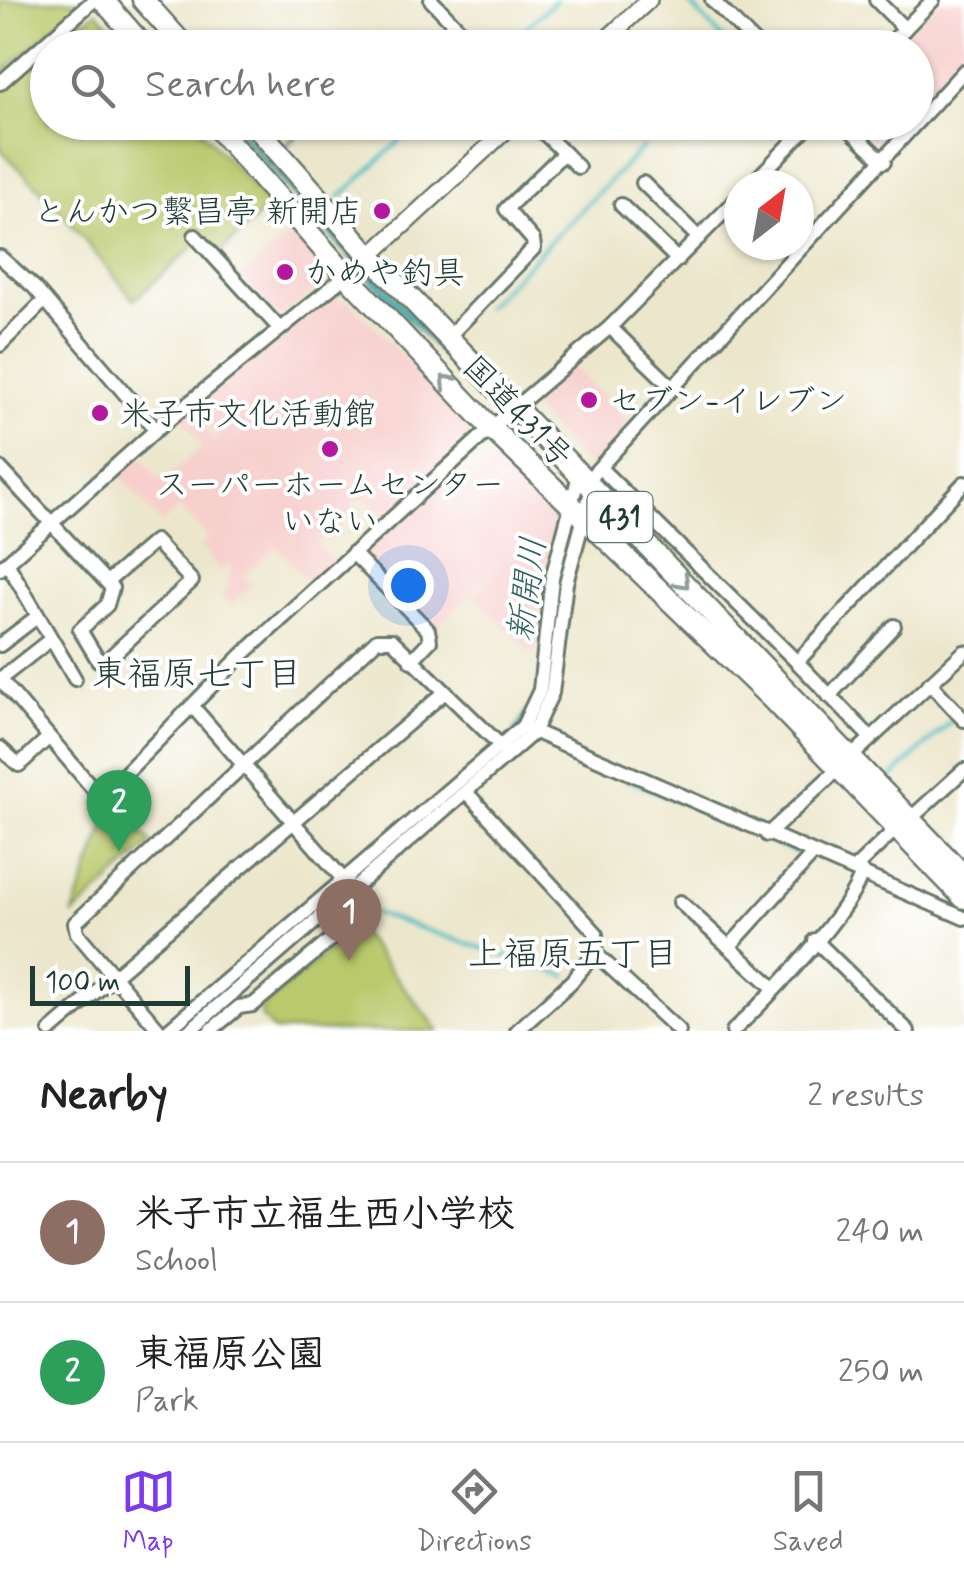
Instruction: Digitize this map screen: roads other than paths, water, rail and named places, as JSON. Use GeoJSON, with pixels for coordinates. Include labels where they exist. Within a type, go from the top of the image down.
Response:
{"type":"FeatureCollection","features":[{"type":"Feature","properties":{"kind":"highway"},"geometry":{"type":"LineString","coordinates":[[103,0],[129,30]]}},
{"type":"Feature","properties":{"kind":"highway"},"geometry":{"type":"LineString","coordinates":[[144,0],[170,30]]}},
{"type":"Feature","properties":{"kind":"highway","name":"国道431号"},"geometry":{"type":"LineString","coordinates":[[228,140],[492,427],[579,498],[845,762],[903,823],[964,898]]}},
{"type":"Feature","properties":{"kind":"highway","name":"国道431号"},"geometry":{"type":"LineString","coordinates":[[268,140],[368,258],[514,408],[579,498],[845,762]]}},
{"type":"Feature","properties":{"kind":"highway","name":"国道431号"},"geometry":{"type":"LineString","coordinates":[[903,823],[964,876]]}},
{"type":"Feature","properties":{"kind":"street"},"geometry":{"type":"LineString","coordinates":[[60,30],[94,0]]}},
{"type":"Feature","properties":{"kind":"street"},"geometry":{"type":"LineString","coordinates":[[431,0],[460,30]]}},
{"type":"Feature","properties":{"kind":"street"},"geometry":{"type":"LineString","coordinates":[[616,30],[649,0]]}},
{"type":"Feature","properties":{"kind":"street"},"geometry":{"type":"LineString","coordinates":[[712,0],[742,30]]}},
{"type":"Feature","properties":{"kind":"street"},"geometry":{"type":"LineString","coordinates":[[876,0],[905,29],[933,0]]}},
{"type":"Feature","properties":{"kind":"street"},"geometry":{"type":"LineString","coordinates":[[0,83],[30,57]]}},
{"type":"Feature","properties":{"kind":"street"},"geometry":{"type":"LineString","coordinates":[[934,105],[964,71]]}},
{"type":"Feature","properties":{"kind":"street"},"geometry":{"type":"LineString","coordinates":[[75,679],[4,566],[156,430],[368,258],[496,140]]}},
{"type":"Feature","properties":{"kind":"street"},"geometry":{"type":"LineString","coordinates":[[551,140],[578,168]]}},
{"type":"Feature","properties":{"kind":"street"},"geometry":{"type":"LineString","coordinates":[[766,170],[795,140]]}},
{"type":"Feature","properties":{"kind":"street"},"geometry":{"type":"LineString","coordinates":[[861,140],[884,162]]}},
{"type":"Feature","properties":{"kind":"street"},"geometry":{"type":"LineString","coordinates":[[502,747],[392,640],[377,640],[78,918],[74,929],[164,1031],[467,793],[528,730],[552,693],[553,625],[579,498],[673,388],[903,140]]}},
{"type":"Feature","properties":{"kind":"street"},"geometry":{"type":"LineString","coordinates":[[448,337],[534,248],[533,240],[506,210],[564,153]]}},
{"type":"Feature","properties":{"kind":"street"},"geometry":{"type":"LineString","coordinates":[[643,182],[699,238]]}},
{"type":"Feature","properties":{"kind":"street"},"geometry":{"type":"LineString","coordinates":[[621,205],[678,260]]}},
{"type":"Feature","properties":{"kind":"street"},"geometry":{"type":"LineString","coordinates":[[51,639],[0,679],[100,798],[353,553],[610,327],[724,213]]}},
{"type":"Feature","properties":{"kind":"street"},"geometry":{"type":"LineString","coordinates":[[195,236],[279,328]]}},
{"type":"Feature","properties":{"kind":"street"},"geometry":{"type":"LineString","coordinates":[[0,258],[45,300],[156,430]]}},
{"type":"Feature","properties":{"kind":"street"},"geometry":{"type":"LineString","coordinates":[[0,345],[45,300]]}},
{"type":"Feature","properties":{"kind":"street"},"geometry":{"type":"LineString","coordinates":[[610,327],[673,388]]}},
{"type":"Feature","properties":{"kind":"street"},"geometry":{"type":"LineString","coordinates":[[0,468],[106,582],[112,598],[80,630],[90,652],[101,662],[192,581],[154,541],[106,582]]}},
{"type":"Feature","properties":{"kind":"street"},"geometry":{"type":"LineString","coordinates":[[797,662],[964,483]]}},
{"type":"Feature","properties":{"kind":"street"},"geometry":{"type":"LineString","coordinates":[[553,625],[579,498]]}},
{"type":"Feature","properties":{"kind":"street"},"geometry":{"type":"LineString","coordinates":[[579,498],[797,662],[871,738]]}},
{"type":"Feature","properties":{"kind":"street"},"geometry":{"type":"LineString","coordinates":[[353,553],[428,630],[430,641],[411,661]]}},
{"type":"Feature","properties":{"kind":"street"},"geometry":{"type":"LineString","coordinates":[[0,645],[38,616]]}},
{"type":"Feature","properties":{"kind":"street"},"geometry":{"type":"LineString","coordinates":[[829,696],[894,626]]}},
{"type":"Feature","properties":{"kind":"street"},"geometry":{"type":"LineString","coordinates":[[767,835],[964,652]]}},
{"type":"Feature","properties":{"kind":"street"},"geometry":{"type":"LineString","coordinates":[[930,683],[964,720]]}},
{"type":"Feature","properties":{"kind":"street"},"geometry":{"type":"LineString","coordinates":[[50,1031],[444,693]]}},
{"type":"Feature","properties":{"kind":"street"},"geometry":{"type":"LineString","coordinates":[[193,707],[350,887]]}},
{"type":"Feature","properties":{"kind":"street"},"geometry":{"type":"LineString","coordinates":[[189,1031],[340,904],[350,887],[502,747],[528,730]]}},
{"type":"Feature","properties":{"kind":"street"},"geometry":{"type":"LineString","coordinates":[[528,730],[964,918]]}},
{"type":"Feature","properties":{"kind":"street"},"geometry":{"type":"LineString","coordinates":[[0,748],[18,766],[47,739]]}},
{"type":"Feature","properties":{"kind":"street"},"geometry":{"type":"LineString","coordinates":[[733,1031],[858,886],[858,871],[903,823],[964,770]]}},
{"type":"Feature","properties":{"kind":"street"},"geometry":{"type":"LineString","coordinates":[[467,793],[596,933],[595,953],[572,982],[517,1031]]}},
{"type":"Feature","properties":{"kind":"street"},"geometry":{"type":"LineString","coordinates":[[729,947],[812,854]]}},
{"type":"Feature","properties":{"kind":"street"},"geometry":{"type":"LineString","coordinates":[[680,902],[774,988]]}},
{"type":"Feature","properties":{"kind":"street"},"geometry":{"type":"LineString","coordinates":[[210,1031],[240,1007],[254,1006],[342,931],[350,917],[340,904]]}},
{"type":"Feature","properties":{"kind":"street"},"geometry":{"type":"LineString","coordinates":[[815,940],[908,1031]]}},
{"type":"Feature","properties":{"kind":"street"},"geometry":{"type":"LineString","coordinates":[[595,953],[679,1031]]}},
{"type":"Feature","properties":{"kind":"water"},"geometry":{"type":"Polygon","coordinates":[[[243,140],[250,140],[268,160],[292,140],[269,162],[565,477],[571,501],[570,565],[551,671],[534,725],[182,1031],[174,1031],[504,748],[544,685],[565,493],[561,479],[368,278],[243,140]]]}},
{"type":"Feature","properties":{"kind":"waterway"},"geometry":{"type":"LineString","coordinates":[[524,30],[556,0]]}},
{"type":"Feature","properties":{"kind":"waterway"},"geometry":{"type":"LineString","coordinates":[[686,0],[715,30]]}},
{"type":"Feature","properties":{"kind":"waterway"},"geometry":{"type":"LineString","coordinates":[[340,197],[401,140]]}},
{"type":"Feature","properties":{"kind":"waterway"},"geometry":{"type":"LineString","coordinates":[[486,307],[644,146]]}},
{"type":"Feature","properties":{"kind":"waterway"},"geometry":{"type":"LineString","coordinates":[[889,780],[954,718]]}},
{"type":"Feature","properties":{"kind":"waterway"},"geometry":{"type":"LineString","coordinates":[[568,754],[807,857]]}},
{"type":"Feature","properties":{"kind":"waterway"},"geometry":{"type":"LineString","coordinates":[[374,913],[567,976]]}},
{"type":"Feature","properties":{"kind":"place","name":"とんかつ繫昌亭 新開店"},"geometry":{"type":"Point","coordinates":[382,211]}},
{"type":"Feature","properties":{"kind":"place","name":"かめや釣具"},"geometry":{"type":"Point","coordinates":[285,272]}},
{"type":"Feature","properties":{"kind":"place","name":"セブン-イレブン"},"geometry":{"type":"Point","coordinates":[589,400]}},
{"type":"Feature","properties":{"kind":"place","name":"米子市文化活動館"},"geometry":{"type":"Point","coordinates":[100,413]}},
{"type":"Feature","properties":{"kind":"place","name":"スーパーホームセンター いない"},"geometry":{"type":"Point","coordinates":[330,449]}},
{"type":"Feature","properties":{"kind":"place","name":"東福原公園"},"geometry":{"type":"Point","coordinates":[119,852]}},
{"type":"Feature","properties":{"kind":"place","name":"米子市立福生西小学校"},"geometry":{"type":"Point","coordinates":[349,961]}},
{"type":"Feature","properties":{"kind":"district","name":"東福原七丁目"},"geometry":{"type":"Point","coordinates":[197,673]}},
{"type":"Feature","properties":{"kind":"district","name":"上福原五丁目"},"geometry":{"type":"Point","coordinates":[573,953]}},
{"type":"Feature","properties":{"kind":"water label","name":"新開川"},"geometry":{"type":"Point","coordinates":[526,589]}}]}
